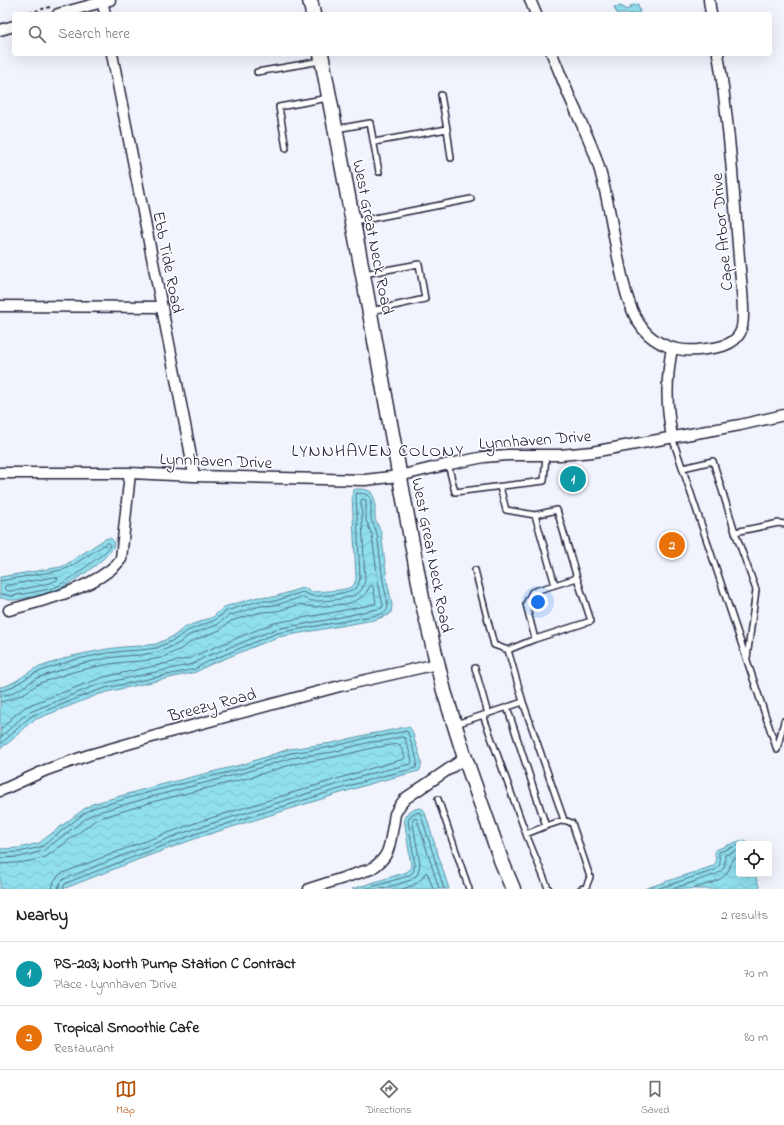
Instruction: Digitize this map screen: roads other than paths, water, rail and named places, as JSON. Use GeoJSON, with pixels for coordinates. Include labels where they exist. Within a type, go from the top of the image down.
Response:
{"type":"FeatureCollection","features":[{"type":"Feature","properties":{"kind":"street"},"geometry":{"type":"LineString","coordinates":[[310,0],[313,12]]}},
{"type":"Feature","properties":{"kind":"street"},"geometry":{"type":"LineString","coordinates":[[530,0],[535,12]]}},
{"type":"Feature","properties":{"kind":"street"},"geometry":{"type":"LineString","coordinates":[[708,0],[711,12]]}},
{"type":"Feature","properties":{"kind":"street"},"geometry":{"type":"LineString","coordinates":[[65,12],[105,1],[105,12]]}},
{"type":"Feature","properties":{"kind":"street"},"geometry":{"type":"LineString","coordinates":[[0,30],[12,27]]}},
{"type":"Feature","properties":{"kind":"street","name":"Ebb Tide Road"},"geometry":{"type":"LineString","coordinates":[[112,56],[194,476]]}},
{"type":"Feature","properties":{"kind":"street","name":"Cape Arbor Drive"},"geometry":{"type":"LineString","coordinates":[[553,56],[597,161],[606,189],[621,275],[627,297],[636,319],[643,330],[661,344],[688,351],[730,344],[741,332],[743,324],[734,190],[725,99],[718,56]]}},
{"type":"Feature","properties":{"kind":"street","name":"West Great Neck Road"},"geometry":{"type":"LineString","coordinates":[[321,57],[370,311],[422,604],[437,664],[465,758],[501,860],[513,889]]}},
{"type":"Feature","properties":{"kind":"street"},"geometry":{"type":"LineString","coordinates":[[0,306],[162,307]]}},
{"type":"Feature","properties":{"kind":"street"},"geometry":{"type":"LineString","coordinates":[[672,348],[668,369],[667,392],[668,415],[672,437]]}},
{"type":"Feature","properties":{"kind":"street","name":"Lynnhaven Drive"},"geometry":{"type":"LineString","coordinates":[[0,473],[130,472],[194,476],[365,480],[399,476],[484,457],[507,455],[560,455],[592,452],[740,425],[784,415]]}},
{"type":"Feature","properties":{"kind":"street"},"geometry":{"type":"LineString","coordinates":[[9,610],[57,596],[95,580],[110,570],[122,559],[130,472]]}},
{"type":"Feature","properties":{"kind":"street","name":"Breezy Road"},"geometry":{"type":"LineString","coordinates":[[0,791],[46,770],[97,753],[340,686],[437,664]]}},
{"type":"Feature","properties":{"kind":"street"},"geometry":{"type":"LineString","coordinates":[[308,889],[371,869],[379,864],[389,848],[395,815],[399,806],[406,798],[465,758]]}},
{"type":"Feature","properties":{"kind":"lane"},"geometry":{"type":"LineString","coordinates":[[257,72],[321,57]]}},
{"type":"Feature","properties":{"kind":"lane"},"geometry":{"type":"LineString","coordinates":[[441,95],[451,158]]}},
{"type":"Feature","properties":{"kind":"lane"},"geometry":{"type":"LineString","coordinates":[[286,148],[280,107],[329,98]]}},
{"type":"Feature","properties":{"kind":"lane"},"geometry":{"type":"LineString","coordinates":[[335,129],[370,123],[379,172]]}},
{"type":"Feature","properties":{"kind":"lane"},"geometry":{"type":"LineString","coordinates":[[374,142],[447,130]]}},
{"type":"Feature","properties":{"kind":"lane"},"geometry":{"type":"LineString","coordinates":[[353,222],[471,199]]}},
{"type":"Feature","properties":{"kind":"lane"},"geometry":{"type":"LineString","coordinates":[[363,275],[419,264],[426,299],[370,311]]}},
{"type":"Feature","properties":{"kind":"lane"},"geometry":{"type":"LineString","coordinates":[[672,437],[777,750],[784,720]]}},
{"type":"Feature","properties":{"kind":"lane"},"geometry":{"type":"LineString","coordinates":[[448,464],[455,492],[544,481],[546,455]]}},
{"type":"Feature","properties":{"kind":"lane"},"geometry":{"type":"LineString","coordinates":[[683,468],[713,461],[735,532],[756,590],[747,661]]}},
{"type":"Feature","properties":{"kind":"lane"},"geometry":{"type":"LineString","coordinates":[[475,570],[494,645],[508,650],[535,639],[591,621],[556,510],[535,515],[506,510],[500,486]]}},
{"type":"Feature","properties":{"kind":"lane"},"geometry":{"type":"LineString","coordinates":[[535,515],[556,586]]}},
{"type":"Feature","properties":{"kind":"lane"},"geometry":{"type":"LineString","coordinates":[[735,532],[779,523],[784,524]]}},
{"type":"Feature","properties":{"kind":"lane"},"geometry":{"type":"LineString","coordinates":[[535,639],[526,604],[532,592],[556,586],[577,578]]}},
{"type":"Feature","properties":{"kind":"lane"},"geometry":{"type":"LineString","coordinates":[[508,650],[523,702],[564,820]]}},
{"type":"Feature","properties":{"kind":"lane"},"geometry":{"type":"LineString","coordinates":[[475,668],[486,714],[526,834],[548,888],[550,889]]}},
{"type":"Feature","properties":{"kind":"lane"},"geometry":{"type":"LineString","coordinates":[[455,724],[523,702]]}},
{"type":"Feature","properties":{"kind":"lane"},"geometry":{"type":"LineString","coordinates":[[507,707],[546,826]]}},
{"type":"Feature","properties":{"kind":"lane"},"geometry":{"type":"LineString","coordinates":[[438,799],[469,889]]}},
{"type":"Feature","properties":{"kind":"lane"},"geometry":{"type":"LineString","coordinates":[[526,834],[564,820],[572,823],[590,877],[586,887],[581,889]]}},
{"type":"Feature","properties":{"kind":"water"},"geometry":{"type":"Polygon","coordinates":[[[638,4],[640,12],[616,12],[614,7],[621,6],[622,8],[624,7],[625,10],[631,8],[630,6],[638,4]]]}},
{"type":"Feature","properties":{"kind":"water"},"geometry":{"type":"Polygon","coordinates":[[[355,489],[362,489],[371,492],[375,500],[375,519],[381,532],[387,580],[392,605],[391,613],[389,615],[374,620],[278,637],[209,665],[196,672],[97,695],[34,720],[0,748],[0,687],[16,681],[34,669],[72,656],[107,649],[156,644],[174,636],[185,627],[213,617],[224,607],[258,597],[274,597],[302,588],[314,592],[339,590],[352,586],[355,583],[356,578],[352,495],[355,489]]]}},
{"type":"Feature","properties":{"kind":"water"},"geometry":{"type":"Polygon","coordinates":[[[109,538],[114,542],[112,549],[105,557],[84,574],[63,587],[53,592],[26,598],[9,600],[0,598],[0,577],[61,567],[105,539],[109,538]]]}},
{"type":"Feature","properties":{"kind":"water"},"geometry":{"type":"Polygon","coordinates":[[[409,727],[413,733],[421,761],[421,768],[419,771],[376,782],[200,837],[63,889],[0,889],[0,849],[19,848],[39,843],[92,804],[244,764],[289,749],[332,743],[409,727]]]}},
{"type":"Feature","properties":{"kind":"water"},"geometry":{"type":"Polygon","coordinates":[[[419,808],[423,809],[425,813],[449,889],[352,889],[407,872],[410,869],[411,865],[404,818],[409,811],[419,808]]]}},
{"type":"Feature","properties":{"kind":"water"},"geometry":{"type":"Polygon","coordinates":[[[736,842],[736,877],[756,877],[760,889],[644,889],[713,866],[716,862],[715,850],[736,842]]]}},
{"type":"Feature","properties":{"kind":"place","name":"PS-203; North Pump Station C Contract"},"geometry":{"type":"Point","coordinates":[573,479]}},
{"type":"Feature","properties":{"kind":"place","name":"Tropical Smoothie Cafe"},"geometry":{"type":"Point","coordinates":[672,545]}},
{"type":"Feature","properties":{"kind":"district","name":"LYNNHAVEN COLONY"},"geometry":{"type":"Point","coordinates":[378,450]}}]}
